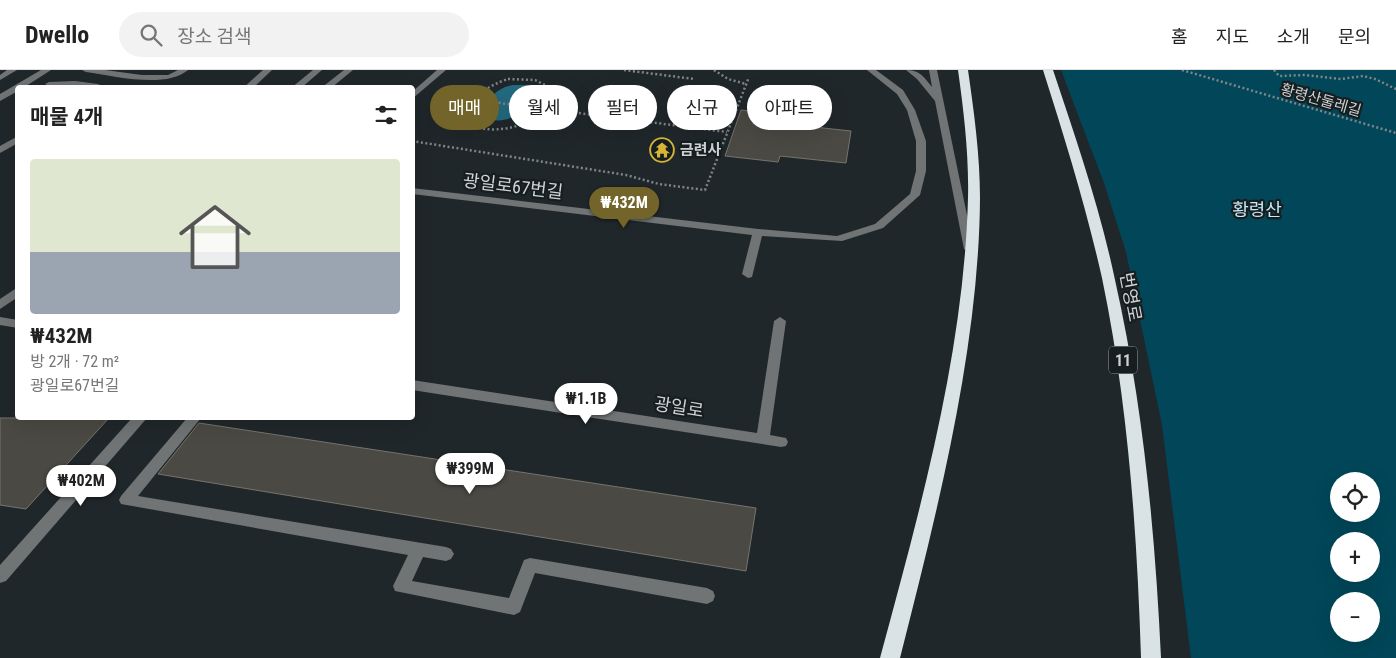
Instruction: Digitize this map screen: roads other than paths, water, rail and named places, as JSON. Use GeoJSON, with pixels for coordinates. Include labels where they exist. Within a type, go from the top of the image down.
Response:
{"type":"FeatureCollection","features":[{"type":"Feature","properties":{"kind":"highway"},"geometry":{"type":"LineString","coordinates":[[890,658],[938,459],[962,334],[972,260],[974,160],[969,104],[963,70]]}},
{"type":"Feature","properties":{"kind":"highway","name":"번영로"},"geometry":{"type":"LineString","coordinates":[[1048,70],[1084,178],[1113,299],[1130,406],[1142,508],[1152,658]]}},
{"type":"Feature","properties":{"kind":"street"},"geometry":{"type":"LineString","coordinates":[[0,78],[14,70]]}},
{"type":"Feature","properties":{"kind":"street"},"geometry":{"type":"LineString","coordinates":[[22,85],[47,70]]}},
{"type":"Feature","properties":{"kind":"street"},"geometry":{"type":"LineString","coordinates":[[86,70],[142,77],[169,77],[184,70]]}},
{"type":"Feature","properties":{"kind":"street"},"geometry":{"type":"LineString","coordinates":[[250,85],[268,70]]}},
{"type":"Feature","properties":{"kind":"street"},"geometry":{"type":"LineString","coordinates":[[299,85],[318,70]]}},
{"type":"Feature","properties":{"kind":"street"},"geometry":{"type":"LineString","coordinates":[[330,85],[349,70]]}},
{"type":"Feature","properties":{"kind":"street"},"geometry":{"type":"LineString","coordinates":[[415,94],[442,70]]}},
{"type":"Feature","properties":{"kind":"street","name":"광일로67번길"},"geometry":{"type":"LineString","coordinates":[[415,192],[758,232],[838,239],[878,226],[915,195],[921,171],[920,141],[911,110],[900,92],[871,70]]}},
{"type":"Feature","properties":{"kind":"street"},"geometry":{"type":"LineString","coordinates":[[910,70],[920,77],[941,105]]}},
{"type":"Feature","properties":{"kind":"street"},"geometry":{"type":"LineString","coordinates":[[933,70],[972,260]]}},
{"type":"Feature","properties":{"kind":"street"},"geometry":{"type":"LineString","coordinates":[[100,85],[117,74]]}},
{"type":"Feature","properties":{"kind":"street"},"geometry":{"type":"LineString","coordinates":[[49,84],[82,85]]}},
{"type":"Feature","properties":{"kind":"street"},"geometry":{"type":"LineString","coordinates":[[0,98],[15,89]]}},
{"type":"Feature","properties":{"kind":"street"},"geometry":{"type":"LineString","coordinates":[[0,150],[15,140]]}},
{"type":"Feature","properties":{"kind":"street"},"geometry":{"type":"LineString","coordinates":[[748,274],[758,232]]}},
{"type":"Feature","properties":{"kind":"street"},"geometry":{"type":"LineString","coordinates":[[0,306],[15,294]]}},
{"type":"Feature","properties":{"kind":"street"},"geometry":{"type":"LineString","coordinates":[[0,321],[15,324]]}},
{"type":"Feature","properties":{"kind":"street"},"geometry":{"type":"LineString","coordinates":[[763,438],[780,321]]}},
{"type":"Feature","properties":{"kind":"street","name":"광일로"},"geometry":{"type":"LineString","coordinates":[[415,385],[781,442]]}},
{"type":"Feature","properties":{"kind":"street"},"geometry":{"type":"LineString","coordinates":[[0,576],[138,420]]}},
{"type":"Feature","properties":{"kind":"street"},"geometry":{"type":"LineString","coordinates":[[192,420],[126,500],[446,554]]}},
{"type":"Feature","properties":{"kind":"street"},"geometry":{"type":"LineString","coordinates":[[419,549],[400,586],[514,607],[530,565],[707,596]]}},
{"type":"Feature","properties":{"kind":"place","name":"금련사"},"geometry":{"type":"Point","coordinates":[662,150]}},
{"type":"Feature","properties":{"kind":"park label","name":"황령산"},"geometry":{"type":"Point","coordinates":[1257,209]}}]}
